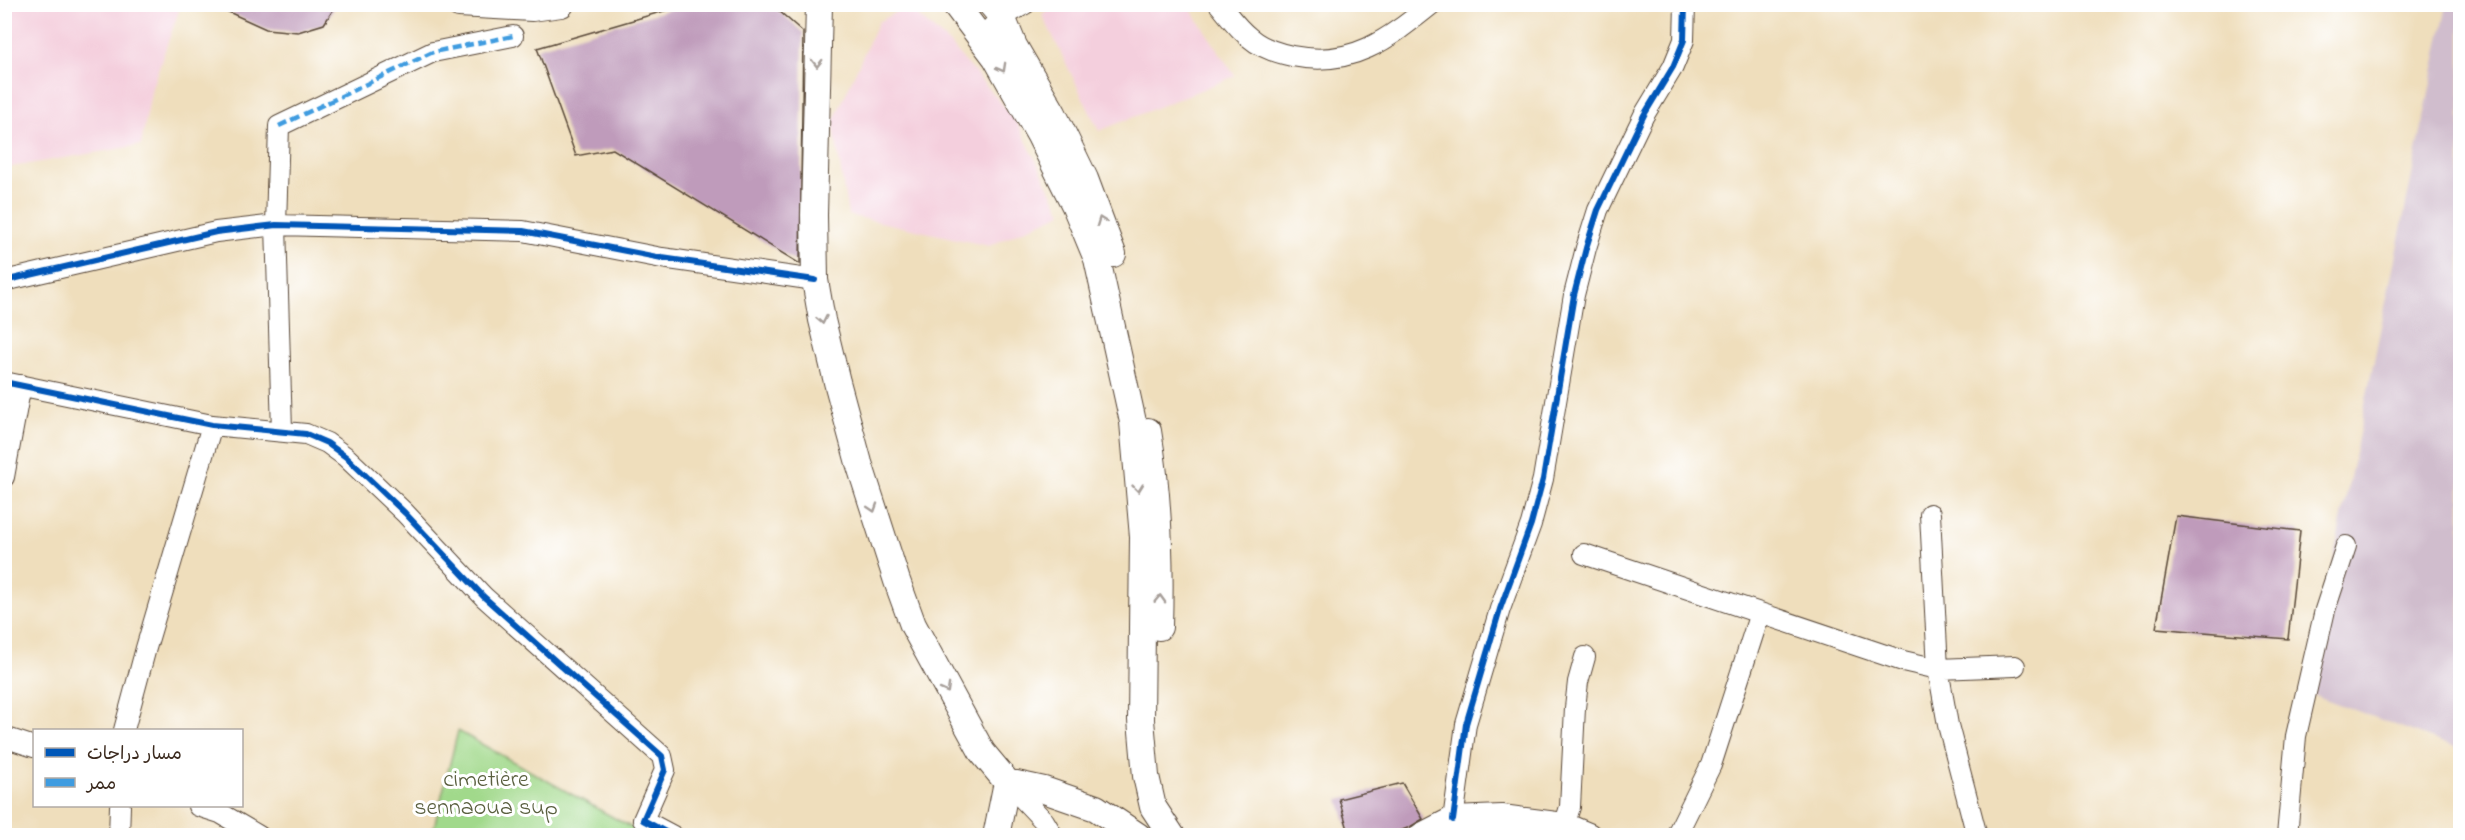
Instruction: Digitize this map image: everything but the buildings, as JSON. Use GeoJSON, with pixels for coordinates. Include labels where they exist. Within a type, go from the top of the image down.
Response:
{"type":"FeatureCollection","features":[{"type":"Feature","properties":{"kind":"main road"},"geometry":{"type":"LineString","coordinates":[[459,4],[532,8],[561,4]]}},
{"type":"Feature","properties":{"kind":"main road"},"geometry":{"type":"LineString","coordinates":[[955,4],[996,58],[1039,134],[1075,206],[1097,259],[1133,422],[1143,537],[1141,720],[1146,776],[1153,807],[1172,836]]}},
{"type":"Feature","properties":{"kind":"main road"},"geometry":{"type":"LineString","coordinates":[[812,10],[815,279],[827,340],[856,453],[909,614],[982,752],[1007,782],[1044,790],[1096,808],[1138,836]]}},
{"type":"Feature","properties":{"kind":"main road"},"geometry":{"type":"LineString","coordinates":[[996,11],[1053,113],[1085,178],[1112,248],[1129,325],[1155,471],[1161,554],[1155,718],[1159,778],[1171,812],[1193,836]]}},
{"type":"Feature","properties":{"kind":"main road"},"geometry":{"type":"LineString","coordinates":[[996,836],[1007,782]]}},
{"type":"Feature","properties":{"kind":"main road"},"geometry":{"type":"LineString","coordinates":[[1422,836],[1502,818],[1564,826],[1588,836]]}},
{"type":"Feature","properties":{"kind":"main road"},"geometry":{"type":"LineString","coordinates":[[1458,828],[1474,832],[1528,836]]}},
{"type":"Feature","properties":{"kind":"street"},"geometry":{"type":"LineString","coordinates":[[981,39],[996,11],[1025,4]]}},
{"type":"Feature","properties":{"kind":"street"},"geometry":{"type":"LineString","coordinates":[[1219,4],[1251,39],[1286,55],[1307,59],[1345,58],[1389,38],[1432,4]]}},
{"type":"Feature","properties":{"kind":"street"},"geometry":{"type":"LineString","coordinates":[[1458,828],[1466,724],[1500,609],[1531,524],[1543,479],[1574,295],[1586,248],[1598,210],[1644,115],[1673,67],[1684,40],[1686,4]]}},
{"type":"Feature","properties":{"kind":"street"},"geometry":{"type":"LineString","coordinates":[[282,431],[276,225],[279,126],[433,52],[513,36]]}},
{"type":"Feature","properties":{"kind":"street"},"geometry":{"type":"LineString","coordinates":[[4,281],[216,232],[276,225],[523,231],[662,258],[815,279]]}},
{"type":"Feature","properties":{"kind":"street"},"geometry":{"type":"LineString","coordinates":[[4,477],[13,384],[212,425],[306,434],[327,443],[405,513],[484,597],[662,756],[665,770],[643,820],[673,836]]}},
{"type":"Feature","properties":{"kind":"street"},"geometry":{"type":"LineString","coordinates":[[124,729],[212,425]]}},
{"type":"Feature","properties":{"kind":"street"},"geometry":{"type":"LineString","coordinates":[[1930,514],[1938,669],[1948,725],[1977,836]]}},
{"type":"Feature","properties":{"kind":"street"},"geometry":{"type":"LineString","coordinates":[[2287,836],[2296,736],[2325,610],[2346,546]]}},
{"type":"Feature","properties":{"kind":"street"},"geometry":{"type":"LineString","coordinates":[[1584,554],[1903,661],[1938,669],[2015,666]]}},
{"type":"Feature","properties":{"kind":"street"},"geometry":{"type":"LineString","coordinates":[[1676,836],[1711,765],[1760,613]]}},
{"type":"Feature","properties":{"kind":"street"},"geometry":{"type":"LineString","coordinates":[[1564,826],[1570,807],[1578,682],[1585,657]]}},
{"type":"Feature","properties":{"kind":"street"},"geometry":{"type":"LineString","coordinates":[[4,737],[33,747]]}},
{"type":"Feature","properties":{"kind":"street"},"geometry":{"type":"LineString","coordinates":[[1007,782],[1044,821],[1053,836]]}},
{"type":"Feature","properties":{"kind":"street"},"geometry":{"type":"LineString","coordinates":[[119,836],[120,807]]}},
{"type":"Feature","properties":{"kind":"street"},"geometry":{"type":"LineString","coordinates":[[201,807],[220,813],[259,836]]}},
{"type":"Feature","properties":{"kind":"shaded area"},"geometry":{"type":"Polygon","coordinates":[[[5,4],[181,5],[152,87],[141,145],[5,168],[5,4]]]}},
{"type":"Feature","properties":{"kind":"shaded area"},"geometry":{"type":"Polygon","coordinates":[[[1057,5],[1188,5],[1235,76],[1099,131],[1042,14],[1057,5]]]}},
{"type":"Feature","properties":{"kind":"shaded area"},"geometry":{"type":"Polygon","coordinates":[[[2447,5],[2460,5],[2460,749],[2306,692],[2447,5]]]}},
{"type":"Feature","properties":{"kind":"shaded area"},"geometry":{"type":"Polygon","coordinates":[[[907,6],[949,43],[1016,120],[1062,213],[989,246],[848,215],[833,122],[878,22],[907,6]]]}},
{"type":"Feature","properties":{"kind":"green space","name":"cimetière sennaoua sup"},"geometry":{"type":"Polygon","coordinates":[[[458,731],[645,835],[432,835],[458,731]]]}},
{"type":"Feature","properties":{"kind":"marked path"},"geometry":{"type":"LineString","coordinates":[[279,126],[433,52],[513,36]]}},
{"type":"Feature","properties":{"kind":"cycle path"},"geometry":{"type":"LineString","coordinates":[[1453,820],[1466,724],[1500,609],[1531,524],[1543,479],[1574,295],[1586,248],[1598,210],[1644,115],[1673,67],[1684,40],[1685,4]]}},
{"type":"Feature","properties":{"kind":"cycle path"},"geometry":{"type":"LineString","coordinates":[[4,281],[216,232],[276,225],[523,231],[662,258],[815,280]]}},
{"type":"Feature","properties":{"kind":"cycle path"},"geometry":{"type":"LineString","coordinates":[[4,382],[212,425],[306,434],[327,443],[346,457],[405,513],[484,597],[662,756],[665,770],[643,820],[673,836]]}}]}
